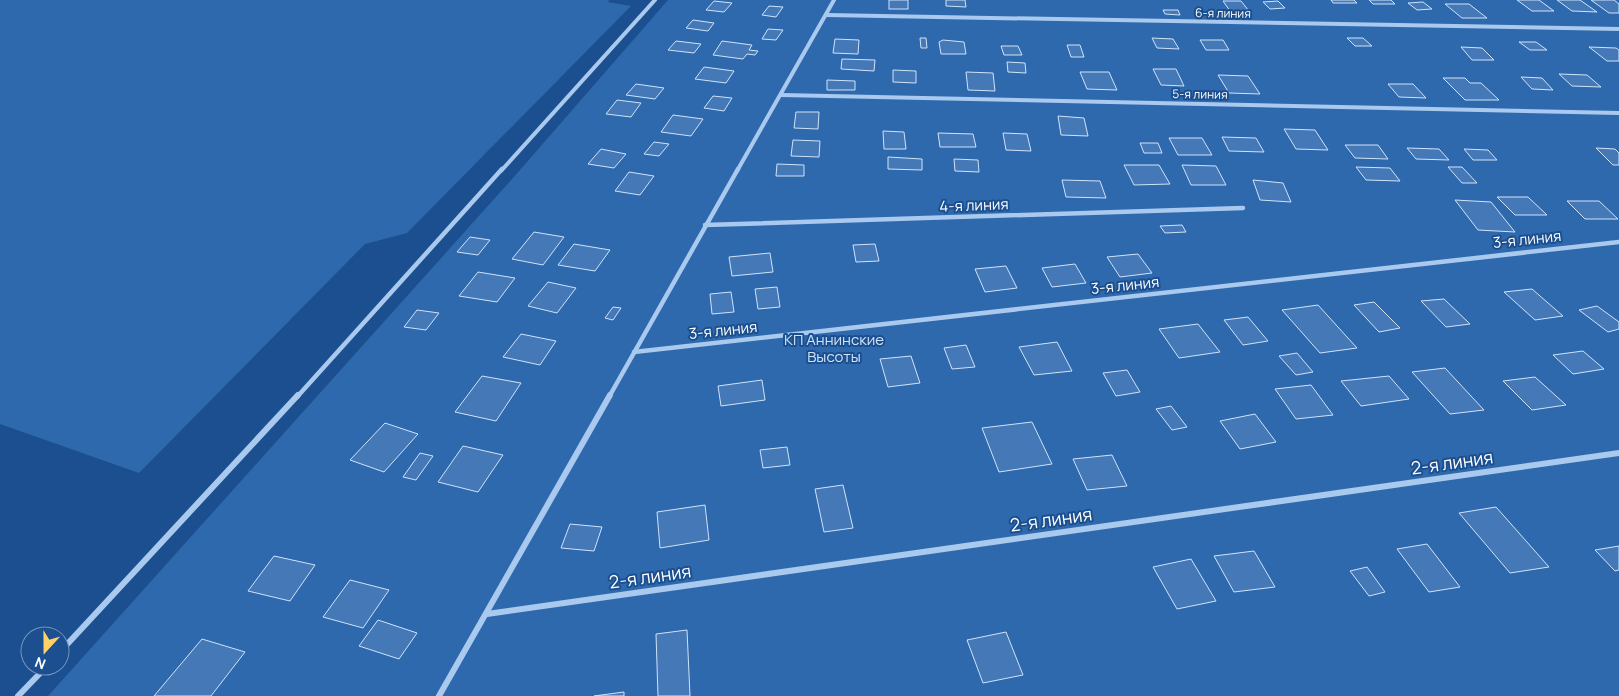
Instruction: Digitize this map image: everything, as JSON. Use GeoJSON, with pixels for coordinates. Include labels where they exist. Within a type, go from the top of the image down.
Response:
{"type":"FeatureCollection","features":[{"type":"Feature","properties":{"kind":"street"},"geometry":{"type":"LineString","coordinates":[[70,641],[230,470],[655,0]]}},
{"type":"Feature","properties":{"kind":"street"},"geometry":{"type":"LineString","coordinates":[[438,696],[487,614],[705,225],[834,0]]}},
{"type":"Feature","properties":{"kind":"street","name":"6-я линия"},"geometry":{"type":"LineString","coordinates":[[826,15],[1619,29]]}},
{"type":"Feature","properties":{"kind":"street","name":"5-я линия"},"geometry":{"type":"LineString","coordinates":[[781,95],[1619,113]]}},
{"type":"Feature","properties":{"kind":"street","name":"4-я линия"},"geometry":{"type":"LineString","coordinates":[[705,225],[1244,208]]}},
{"type":"Feature","properties":{"kind":"street","name":"3-я линия"},"geometry":{"type":"LineString","coordinates":[[634,352],[1619,242]]}},
{"type":"Feature","properties":{"kind":"street","name":"2-я линия"},"geometry":{"type":"LineString","coordinates":[[487,614],[1619,453]]}},
{"type":"Feature","properties":{"kind":"street"},"geometry":{"type":"LineString","coordinates":[[18,696],[37,676]]}},
{"type":"Feature","properties":{"kind":"green space"},"geometry":{"type":"Polygon","coordinates":[[[0,0],[609,0],[608,2],[631,6],[407,233],[365,244],[139,473],[0,424],[0,0]]]}},
{"type":"Feature","properties":{"kind":"green space","name":"КП Аннинские Высоты"},"geometry":{"type":"Polygon","coordinates":[[[668,0],[1619,0],[1619,696],[48,696],[66,676],[70,676],[70,671],[513,178],[668,0]]]}},
{"type":"Feature","properties":{"kind":"building"},"geometry":{"type":"Polygon","coordinates":[[[889,0],[908,0],[908,9],[889,9],[889,0]]]}},
{"type":"Feature","properties":{"kind":"building"},"geometry":{"type":"Polygon","coordinates":[[[946,0],[965,0],[966,7],[946,6],[946,0]]]}},
{"type":"Feature","properties":{"kind":"building"},"geometry":{"type":"Polygon","coordinates":[[[1331,0],[1354,0],[1357,3],[1333,3],[1331,0]]]}},
{"type":"Feature","properties":{"kind":"building"},"geometry":{"type":"Polygon","coordinates":[[[1369,0],[1391,0],[1395,4],[1373,4],[1369,0]]]}},
{"type":"Feature","properties":{"kind":"building"},"geometry":{"type":"Polygon","coordinates":[[[1517,0],[1539,0],[1554,11],[1532,11],[1517,0]]]}},
{"type":"Feature","properties":{"kind":"building"},"geometry":{"type":"Polygon","coordinates":[[[1557,0],[1580,0],[1597,12],[1572,11],[1557,0]]]}},
{"type":"Feature","properties":{"kind":"building"},"geometry":{"type":"Polygon","coordinates":[[[1591,0],[1614,0],[1619,4],[1619,13],[1609,13],[1591,0]]]}},
{"type":"Feature","properties":{"kind":"building"},"geometry":{"type":"Polygon","coordinates":[[[714,1],[732,3],[724,12],[706,10],[714,1]]]}},
{"type":"Feature","properties":{"kind":"building"},"geometry":{"type":"Polygon","coordinates":[[[1223,1],[1241,1],[1249,11],[1230,11],[1223,1]]]}},
{"type":"Feature","properties":{"kind":"building"},"geometry":{"type":"Polygon","coordinates":[[[1278,1],[1285,8],[1270,9],[1263,2],[1278,1]]]}},
{"type":"Feature","properties":{"kind":"building"},"geometry":{"type":"Polygon","coordinates":[[[1423,2],[1432,9],[1417,10],[1408,3],[1423,2]]]}},
{"type":"Feature","properties":{"kind":"building"},"geometry":{"type":"Polygon","coordinates":[[[1445,4],[1469,4],[1487,18],[1462,18],[1445,4]]]}},
{"type":"Feature","properties":{"kind":"building"},"geometry":{"type":"Polygon","coordinates":[[[769,6],[783,7],[776,17],[762,15],[769,6]]]}},
{"type":"Feature","properties":{"kind":"building"},"geometry":{"type":"Polygon","coordinates":[[[1163,10],[1178,10],[1180,15],[1165,14],[1163,10]]]}},
{"type":"Feature","properties":{"kind":"building"},"geometry":{"type":"Polygon","coordinates":[[[693,20],[714,23],[708,31],[686,28],[693,20]]]}},
{"type":"Feature","properties":{"kind":"building"},"geometry":{"type":"Polygon","coordinates":[[[768,29],[783,30],[776,40],[762,39],[768,29]]]}},
{"type":"Feature","properties":{"kind":"building"},"geometry":{"type":"Polygon","coordinates":[[[920,38],[926,38],[927,48],[921,48],[920,38]]]}},
{"type":"Feature","properties":{"kind":"building"},"geometry":{"type":"Polygon","coordinates":[[[1152,38],[1173,39],[1179,49],[1157,48],[1152,38]]]}},
{"type":"Feature","properties":{"kind":"building"},"geometry":{"type":"Polygon","coordinates":[[[1347,38],[1363,38],[1372,46],[1355,46],[1347,38]]]}},
{"type":"Feature","properties":{"kind":"building"},"geometry":{"type":"Polygon","coordinates":[[[835,39],[859,40],[858,54],[833,53],[835,39]]]}},
{"type":"Feature","properties":{"kind":"building"},"geometry":{"type":"Polygon","coordinates":[[[943,40],[964,42],[966,54],[941,54],[939,42],[943,40]]]}},
{"type":"Feature","properties":{"kind":"building"},"geometry":{"type":"Polygon","coordinates":[[[1200,40],[1223,40],[1229,50],[1206,50],[1200,40]]]}},
{"type":"Feature","properties":{"kind":"building"},"geometry":{"type":"Polygon","coordinates":[[[676,41],[701,44],[694,53],[668,50],[676,41]]]}},
{"type":"Feature","properties":{"kind":"building"},"geometry":{"type":"Polygon","coordinates":[[[722,41],[752,45],[749,50],[758,51],[755,55],[747,54],[743,59],[713,55],[722,41]]]}},
{"type":"Feature","properties":{"kind":"building"},"geometry":{"type":"Polygon","coordinates":[[[1519,42],[1536,42],[1547,50],[1530,50],[1519,42]]]}},
{"type":"Feature","properties":{"kind":"building"},"geometry":{"type":"Polygon","coordinates":[[[1067,45],[1080,45],[1084,57],[1071,57],[1067,45]]]}},
{"type":"Feature","properties":{"kind":"building"},"geometry":{"type":"Polygon","coordinates":[[[1001,46],[1018,46],[1022,55],[1004,55],[1001,46]]]}},
{"type":"Feature","properties":{"kind":"building"},"geometry":{"type":"Polygon","coordinates":[[[1461,47],[1482,48],[1494,60],[1472,60],[1461,47]]]}},
{"type":"Feature","properties":{"kind":"building"},"geometry":{"type":"Polygon","coordinates":[[[1589,47],[1616,48],[1619,50],[1619,61],[1607,61],[1589,47]]]}},
{"type":"Feature","properties":{"kind":"building"},"geometry":{"type":"Polygon","coordinates":[[[842,59],[875,60],[874,71],[841,69],[842,59]]]}},
{"type":"Feature","properties":{"kind":"building"},"geometry":{"type":"Polygon","coordinates":[[[1007,62],[1025,63],[1026,73],[1008,72],[1007,62]]]}},
{"type":"Feature","properties":{"kind":"building"},"geometry":{"type":"Polygon","coordinates":[[[704,67],[734,71],[726,83],[695,79],[704,67]]]}},
{"type":"Feature","properties":{"kind":"building"},"geometry":{"type":"Polygon","coordinates":[[[1153,69],[1176,69],[1184,86],[1161,85],[1153,69]]]}},
{"type":"Feature","properties":{"kind":"building"},"geometry":{"type":"Polygon","coordinates":[[[893,70],[916,71],[916,83],[893,82],[893,70]]]}},
{"type":"Feature","properties":{"kind":"building"},"geometry":{"type":"Polygon","coordinates":[[[966,72],[993,73],[995,91],[968,90],[966,72]]]}},
{"type":"Feature","properties":{"kind":"building"},"geometry":{"type":"Polygon","coordinates":[[[1080,72],[1109,72],[1117,90],[1087,89],[1080,72]]]}},
{"type":"Feature","properties":{"kind":"building"},"geometry":{"type":"Polygon","coordinates":[[[1559,74],[1587,75],[1601,87],[1572,86],[1559,74]]]}},
{"type":"Feature","properties":{"kind":"building"},"geometry":{"type":"Polygon","coordinates":[[[1218,75],[1248,76],[1260,94],[1229,93],[1218,75]]]}},
{"type":"Feature","properties":{"kind":"building"},"geometry":{"type":"Polygon","coordinates":[[[1521,77],[1542,78],[1553,90],[1532,89],[1521,77]]]}},
{"type":"Feature","properties":{"kind":"building"},"geometry":{"type":"Polygon","coordinates":[[[1443,78],[1465,78],[1470,83],[1481,83],[1499,100],[1465,100],[1443,78]]]}},
{"type":"Feature","properties":{"kind":"building"},"geometry":{"type":"Polygon","coordinates":[[[827,80],[855,81],[855,90],[827,90],[827,80]]]}},
{"type":"Feature","properties":{"kind":"building"},"geometry":{"type":"Polygon","coordinates":[[[636,84],[664,88],[655,99],[626,95],[636,84]]]}},
{"type":"Feature","properties":{"kind":"building"},"geometry":{"type":"Polygon","coordinates":[[[1388,84],[1413,84],[1426,98],[1399,97],[1388,84]]]}},
{"type":"Feature","properties":{"kind":"building"},"geometry":{"type":"Polygon","coordinates":[[[713,96],[732,98],[724,111],[704,108],[713,96]]]}},
{"type":"Feature","properties":{"kind":"building"},"geometry":{"type":"Polygon","coordinates":[[[617,100],[641,103],[631,117],[606,114],[617,100]]]}},
{"type":"Feature","properties":{"kind":"building"},"geometry":{"type":"Polygon","coordinates":[[[796,112],[819,112],[818,129],[794,128],[796,112]]]}},
{"type":"Feature","properties":{"kind":"building"},"geometry":{"type":"Polygon","coordinates":[[[673,115],[703,119],[691,136],[661,132],[673,115]]]}},
{"type":"Feature","properties":{"kind":"building"},"geometry":{"type":"Polygon","coordinates":[[[1058,116],[1084,118],[1088,136],[1061,135],[1058,116]]]}},
{"type":"Feature","properties":{"kind":"building"},"geometry":{"type":"Polygon","coordinates":[[[1284,129],[1315,130],[1328,150],[1296,149],[1284,129]]]}},
{"type":"Feature","properties":{"kind":"building"},"geometry":{"type":"Polygon","coordinates":[[[883,131],[904,132],[906,149],[884,149],[883,131]]]}},
{"type":"Feature","properties":{"kind":"building"},"geometry":{"type":"Polygon","coordinates":[[[938,133],[973,134],[976,147],[940,147],[938,133]]]}},
{"type":"Feature","properties":{"kind":"building"},"geometry":{"type":"Polygon","coordinates":[[[1003,133],[1027,134],[1031,151],[1006,150],[1003,133]]]}},
{"type":"Feature","properties":{"kind":"building"},"geometry":{"type":"Polygon","coordinates":[[[1222,137],[1256,138],[1264,152],[1229,151],[1222,137]]]}},
{"type":"Feature","properties":{"kind":"building"},"geometry":{"type":"Polygon","coordinates":[[[1169,138],[1202,138],[1212,155],[1178,155],[1169,138]]]}},
{"type":"Feature","properties":{"kind":"building"},"geometry":{"type":"Polygon","coordinates":[[[793,140],[820,141],[819,157],[791,156],[793,140]]]}},
{"type":"Feature","properties":{"kind":"building"},"geometry":{"type":"Polygon","coordinates":[[[654,142],[669,144],[659,156],[644,154],[654,142]]]}},
{"type":"Feature","properties":{"kind":"building"},"geometry":{"type":"Polygon","coordinates":[[[1140,143],[1158,143],[1162,153],[1144,153],[1140,143]]]}},
{"type":"Feature","properties":{"kind":"building"},"geometry":{"type":"Polygon","coordinates":[[[1345,145],[1378,145],[1388,159],[1355,158],[1345,145]]]}},
{"type":"Feature","properties":{"kind":"building"},"geometry":{"type":"Polygon","coordinates":[[[1407,148],[1439,149],[1449,160],[1416,159],[1407,148]]]}},
{"type":"Feature","properties":{"kind":"building"},"geometry":{"type":"Polygon","coordinates":[[[1596,148],[1615,149],[1619,153],[1619,165],[1613,165],[1596,148]]]}},
{"type":"Feature","properties":{"kind":"building"},"geometry":{"type":"Polygon","coordinates":[[[601,149],[626,154],[614,168],[588,164],[601,149]]]}},
{"type":"Feature","properties":{"kind":"building"},"geometry":{"type":"Polygon","coordinates":[[[1464,149],[1488,150],[1497,160],[1473,160],[1464,149]]]}},
{"type":"Feature","properties":{"kind":"building"},"geometry":{"type":"Polygon","coordinates":[[[888,157],[922,159],[922,170],[888,169],[888,157]]]}},
{"type":"Feature","properties":{"kind":"building"},"geometry":{"type":"Polygon","coordinates":[[[954,159],[978,160],[979,172],[955,171],[954,159]]]}},
{"type":"Feature","properties":{"kind":"building"},"geometry":{"type":"Polygon","coordinates":[[[777,164],[804,165],[804,176],[776,176],[777,164]]]}},
{"type":"Feature","properties":{"kind":"building"},"geometry":{"type":"Polygon","coordinates":[[[1124,165],[1159,165],[1170,184],[1134,185],[1124,165]]]}},
{"type":"Feature","properties":{"kind":"building"},"geometry":{"type":"Polygon","coordinates":[[[1182,165],[1216,166],[1226,185],[1191,185],[1182,165]]]}},
{"type":"Feature","properties":{"kind":"building"},"geometry":{"type":"Polygon","coordinates":[[[1356,167],[1390,168],[1400,181],[1366,180],[1356,167]]]}},
{"type":"Feature","properties":{"kind":"building"},"geometry":{"type":"Polygon","coordinates":[[[1448,167],[1462,167],[1477,183],[1462,183],[1448,167]]]}},
{"type":"Feature","properties":{"kind":"building"},"geometry":{"type":"Polygon","coordinates":[[[629,172],[654,176],[640,195],[615,191],[629,172]]]}},
{"type":"Feature","properties":{"kind":"building"},"geometry":{"type":"Polygon","coordinates":[[[1062,180],[1100,181],[1106,198],[1066,197],[1062,180]]]}},
{"type":"Feature","properties":{"kind":"building"},"geometry":{"type":"Polygon","coordinates":[[[1253,180],[1283,183],[1291,202],[1260,200],[1253,180]]]}},
{"type":"Feature","properties":{"kind":"building"},"geometry":{"type":"Polygon","coordinates":[[[1497,197],[1528,197],[1547,215],[1515,215],[1497,197]]]}},
{"type":"Feature","properties":{"kind":"building"},"geometry":{"type":"Polygon","coordinates":[[[1455,200],[1491,202],[1515,232],[1478,230],[1455,200]]]}},
{"type":"Feature","properties":{"kind":"building"},"geometry":{"type":"Polygon","coordinates":[[[1567,201],[1599,201],[1618,219],[1585,219],[1567,201]]]}},
{"type":"Feature","properties":{"kind":"building"},"geometry":{"type":"Polygon","coordinates":[[[1182,225],[1186,232],[1165,233],[1160,226],[1182,225]]]}},
{"type":"Feature","properties":{"kind":"building"},"geometry":{"type":"Polygon","coordinates":[[[534,232],[564,237],[543,265],[512,259],[534,232]]]}},
{"type":"Feature","properties":{"kind":"building"},"geometry":{"type":"Polygon","coordinates":[[[470,237],[490,240],[478,255],[457,252],[470,237]]]}},
{"type":"Feature","properties":{"kind":"building"},"geometry":{"type":"Polygon","coordinates":[[[574,244],[610,250],[595,271],[558,265],[574,244]]]}},
{"type":"Feature","properties":{"kind":"building"},"geometry":{"type":"Polygon","coordinates":[[[875,244],[879,261],[856,262],[853,245],[875,244]]]}},
{"type":"Feature","properties":{"kind":"building"},"geometry":{"type":"Polygon","coordinates":[[[770,253],[773,272],[732,276],[729,257],[770,253]]]}},
{"type":"Feature","properties":{"kind":"building"},"geometry":{"type":"Polygon","coordinates":[[[1138,254],[1152,273],[1120,277],[1107,257],[1138,254]]]}},
{"type":"Feature","properties":{"kind":"building"},"geometry":{"type":"Polygon","coordinates":[[[1075,264],[1086,283],[1052,287],[1042,268],[1075,264]]]}},
{"type":"Feature","properties":{"kind":"building"},"geometry":{"type":"Polygon","coordinates":[[[1006,266],[1017,288],[985,292],[975,269],[1006,266]]]}},
{"type":"Feature","properties":{"kind":"building"},"geometry":{"type":"Polygon","coordinates":[[[478,272],[515,278],[497,302],[459,296],[478,272]]]}},
{"type":"Feature","properties":{"kind":"building"},"geometry":{"type":"Polygon","coordinates":[[[548,282],[576,288],[557,313],[528,306],[548,282]]]}},
{"type":"Feature","properties":{"kind":"building"},"geometry":{"type":"Polygon","coordinates":[[[777,287],[780,307],[758,309],[755,289],[777,287]]]}},
{"type":"Feature","properties":{"kind":"building"},"geometry":{"type":"Polygon","coordinates":[[[1532,289],[1563,316],[1535,320],[1504,292],[1532,289]]]}},
{"type":"Feature","properties":{"kind":"building"},"geometry":{"type":"Polygon","coordinates":[[[731,292],[734,312],[712,314],[710,294],[731,292]]]}},
{"type":"Feature","properties":{"kind":"building"},"geometry":{"type":"Polygon","coordinates":[[[1444,299],[1470,324],[1446,327],[1421,301],[1444,299]]]}},
{"type":"Feature","properties":{"kind":"building"},"geometry":{"type":"Polygon","coordinates":[[[1374,302],[1400,328],[1379,332],[1354,305],[1374,302]]]}},
{"type":"Feature","properties":{"kind":"building"},"geometry":{"type":"Polygon","coordinates":[[[1318,305],[1357,348],[1320,353],[1282,310],[1318,305]]]}},
{"type":"Feature","properties":{"kind":"building"},"geometry":{"type":"Polygon","coordinates":[[[1597,306],[1619,322],[1619,329],[1608,332],[1579,310],[1597,306]]]}},
{"type":"Feature","properties":{"kind":"building"},"geometry":{"type":"Polygon","coordinates":[[[613,307],[621,308],[613,320],[605,318],[613,307]]]}},
{"type":"Feature","properties":{"kind":"building"},"geometry":{"type":"Polygon","coordinates":[[[417,310],[439,313],[426,330],[404,327],[417,310]]]}},
{"type":"Feature","properties":{"kind":"building"},"geometry":{"type":"Polygon","coordinates":[[[1248,317],[1268,341],[1243,345],[1224,320],[1248,317]]]}},
{"type":"Feature","properties":{"kind":"building"},"geometry":{"type":"Polygon","coordinates":[[[1198,324],[1220,352],[1179,358],[1159,329],[1198,324]]]}},
{"type":"Feature","properties":{"kind":"building"},"geometry":{"type":"Polygon","coordinates":[[[521,334],[556,341],[540,365],[503,357],[521,334]]]}},
{"type":"Feature","properties":{"kind":"building"},"geometry":{"type":"Polygon","coordinates":[[[1057,342],[1072,371],[1034,375],[1019,347],[1057,342]]]}},
{"type":"Feature","properties":{"kind":"building"},"geometry":{"type":"Polygon","coordinates":[[[966,345],[975,367],[952,369],[944,348],[966,345]]]}},
{"type":"Feature","properties":{"kind":"building"},"geometry":{"type":"Polygon","coordinates":[[[1583,351],[1604,369],[1573,374],[1553,355],[1583,351]]]}},
{"type":"Feature","properties":{"kind":"building"},"geometry":{"type":"Polygon","coordinates":[[[1297,353],[1313,372],[1296,375],[1279,356],[1297,353]]]}},
{"type":"Feature","properties":{"kind":"building"},"geometry":{"type":"Polygon","coordinates":[[[911,356],[920,383],[888,387],[880,359],[911,356]]]}},
{"type":"Feature","properties":{"kind":"building"},"geometry":{"type":"Polygon","coordinates":[[[1445,368],[1484,410],[1450,414],[1412,372],[1445,368]]]}},
{"type":"Feature","properties":{"kind":"building"},"geometry":{"type":"Polygon","coordinates":[[[1127,370],[1140,392],[1116,396],[1103,373],[1127,370]]]}},
{"type":"Feature","properties":{"kind":"building"},"geometry":{"type":"Polygon","coordinates":[[[482,376],[521,383],[496,421],[455,412],[482,376]]]}},
{"type":"Feature","properties":{"kind":"building"},"geometry":{"type":"Polygon","coordinates":[[[1389,376],[1409,399],[1361,406],[1341,381],[1389,376]]]}},
{"type":"Feature","properties":{"kind":"building"},"geometry":{"type":"Polygon","coordinates":[[[1535,377],[1566,405],[1532,410],[1503,381],[1535,377]]]}},
{"type":"Feature","properties":{"kind":"building"},"geometry":{"type":"Polygon","coordinates":[[[762,380],[765,400],[721,406],[718,386],[762,380]]]}},
{"type":"Feature","properties":{"kind":"building"},"geometry":{"type":"Polygon","coordinates":[[[1311,385],[1333,415],[1296,419],[1275,389],[1311,385]]]}},
{"type":"Feature","properties":{"kind":"building"},"geometry":{"type":"Polygon","coordinates":[[[1171,406],[1187,427],[1172,430],[1156,409],[1171,406]]]}},
{"type":"Feature","properties":{"kind":"building"},"geometry":{"type":"Polygon","coordinates":[[[1255,414],[1276,442],[1240,449],[1220,421],[1255,414]]]}},
{"type":"Feature","properties":{"kind":"building"},"geometry":{"type":"Polygon","coordinates":[[[1032,422],[1052,464],[999,472],[982,428],[1032,422]]]}},
{"type":"Feature","properties":{"kind":"building"},"geometry":{"type":"Polygon","coordinates":[[[385,423],[418,434],[384,472],[350,460],[385,423]]]}},
{"type":"Feature","properties":{"kind":"building"},"geometry":{"type":"Polygon","coordinates":[[[463,446],[503,455],[478,492],[438,482],[463,446]]]}},
{"type":"Feature","properties":{"kind":"building"},"geometry":{"type":"Polygon","coordinates":[[[787,447],[790,465],[763,468],[760,450],[787,447]]]}},
{"type":"Feature","properties":{"kind":"building"},"geometry":{"type":"Polygon","coordinates":[[[420,453],[433,456],[416,480],[403,477],[420,453]]]}},
{"type":"Feature","properties":{"kind":"building"},"geometry":{"type":"Polygon","coordinates":[[[1112,455],[1127,486],[1087,490],[1073,459],[1112,455]]]}},
{"type":"Feature","properties":{"kind":"building"},"geometry":{"type":"Polygon","coordinates":[[[843,485],[853,528],[824,532],[815,489],[843,485]]]}},
{"type":"Feature","properties":{"kind":"building"},"geometry":{"type":"Polygon","coordinates":[[[705,505],[709,540],[660,548],[657,512],[705,505]]]}},
{"type":"Feature","properties":{"kind":"building"},"geometry":{"type":"Polygon","coordinates":[[[1496,507],[1549,567],[1510,573],[1459,513],[1496,507]]]}},
{"type":"Feature","properties":{"kind":"building"},"geometry":{"type":"Polygon","coordinates":[[[570,524],[602,527],[594,551],[561,548],[570,524]]]}},
{"type":"Feature","properties":{"kind":"building"},"geometry":{"type":"Polygon","coordinates":[[[1427,544],[1460,587],[1429,592],[1397,549],[1427,544]]]}},
{"type":"Feature","properties":{"kind":"building"},"geometry":{"type":"Polygon","coordinates":[[[1619,546],[1619,570],[1615,571],[1595,550],[1619,546]]]}},
{"type":"Feature","properties":{"kind":"building"},"geometry":{"type":"Polygon","coordinates":[[[1254,551],[1275,587],[1234,592],[1214,556],[1254,551]]]}},
{"type":"Feature","properties":{"kind":"building"},"geometry":{"type":"Polygon","coordinates":[[[274,556],[315,565],[290,601],[248,591],[274,556]]]}},
{"type":"Feature","properties":{"kind":"building"},"geometry":{"type":"Polygon","coordinates":[[[1191,559],[1216,601],[1177,609],[1153,567],[1191,559]]]}},
{"type":"Feature","properties":{"kind":"building"},"geometry":{"type":"Polygon","coordinates":[[[1367,567],[1385,592],[1369,596],[1350,571],[1367,567]]]}},
{"type":"Feature","properties":{"kind":"building"},"geometry":{"type":"Polygon","coordinates":[[[350,580],[389,590],[363,628],[323,617],[350,580]]]}},
{"type":"Feature","properties":{"kind":"building"},"geometry":{"type":"Polygon","coordinates":[[[378,620],[417,633],[399,659],[359,646],[378,620]]]}},
{"type":"Feature","properties":{"kind":"building"},"geometry":{"type":"Polygon","coordinates":[[[687,630],[690,696],[658,696],[656,634],[687,630]]]}},
{"type":"Feature","properties":{"kind":"building"},"geometry":{"type":"Polygon","coordinates":[[[1006,632],[1023,675],[983,683],[967,640],[1006,632]]]}},
{"type":"Feature","properties":{"kind":"building"},"geometry":{"type":"Polygon","coordinates":[[[202,639],[245,652],[211,696],[154,696],[202,639]]]}},
{"type":"Feature","properties":{"kind":"building"},"geometry":{"type":"Polygon","coordinates":[[[624,692],[624,696],[594,696],[624,692]]]}}]}
